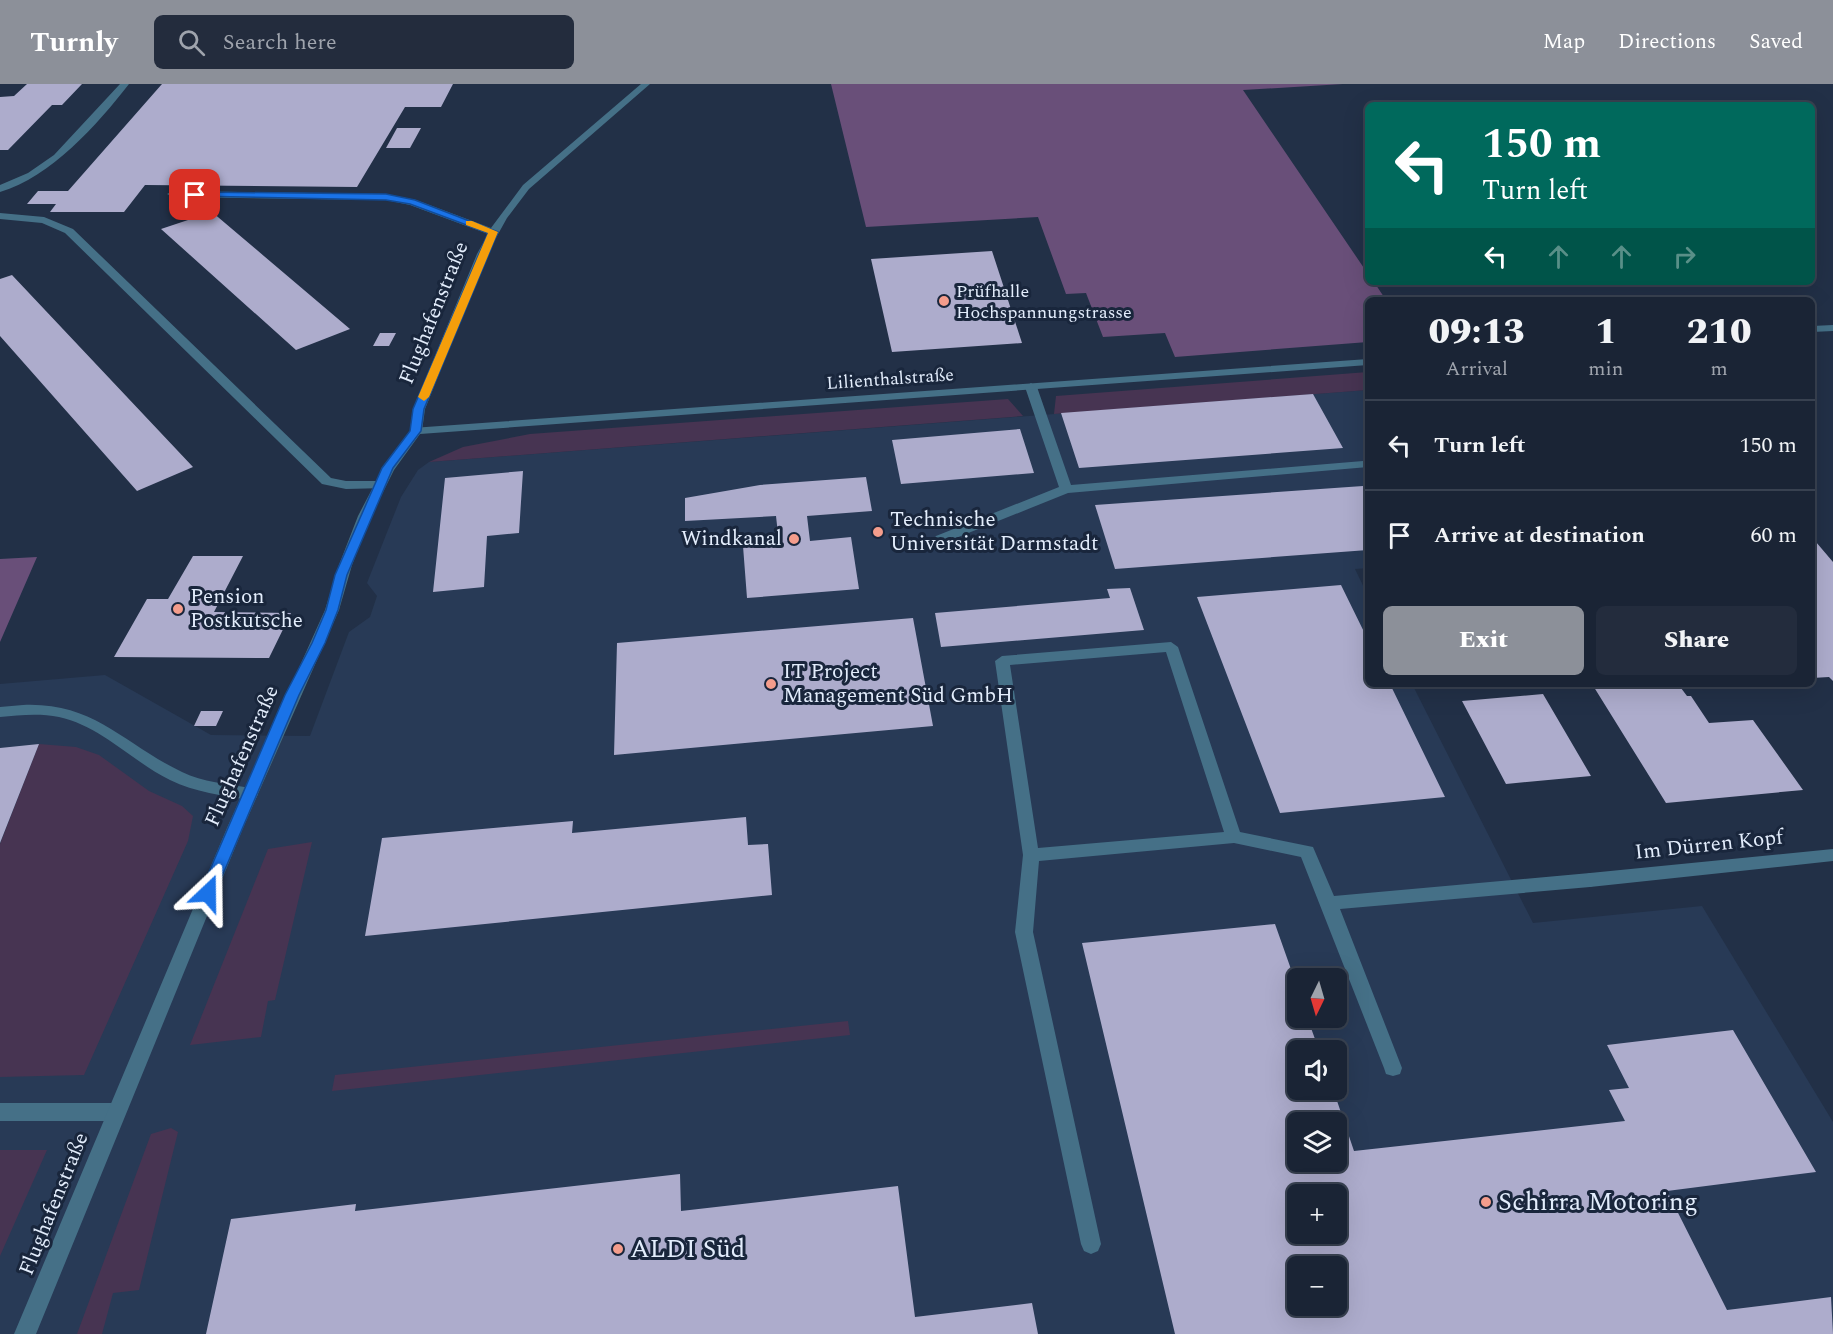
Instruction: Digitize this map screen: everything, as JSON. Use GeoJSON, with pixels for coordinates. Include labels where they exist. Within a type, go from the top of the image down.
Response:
{"type":"FeatureCollection","features":[{"type":"Feature","properties":{"kind":"street"},"geometry":{"type":"LineString","coordinates":[[0,189],[31,175],[57,157],[125,84]]}},
{"type":"Feature","properties":{"kind":"street","name":"Flughafenstraße"},"geometry":{"type":"LineString","coordinates":[[25,1334],[292,695],[320,640],[332,610],[341,575],[387,468],[416,431],[419,409],[493,232],[526,187],[646,84]]}},
{"type":"Feature","properties":{"kind":"street"},"geometry":{"type":"LineString","coordinates":[[172,194],[386,197],[412,202],[493,232]]}},
{"type":"Feature","properties":{"kind":"street"},"geometry":{"type":"LineString","coordinates":[[0,216],[55,221],[69,231],[327,481],[346,485],[380,485]]}},
{"type":"Feature","properties":{"kind":"street"},"geometry":{"type":"LineString","coordinates":[[1815,330],[1833,328]]}},
{"type":"Feature","properties":{"kind":"street","name":"Lilienthalstraße"},"geometry":{"type":"LineString","coordinates":[[416,431],[1365,362]]}},
{"type":"Feature","properties":{"kind":"street"},"geometry":{"type":"LineString","coordinates":[[1031,387],[1066,489]]}},
{"type":"Feature","properties":{"kind":"street"},"geometry":{"type":"LineString","coordinates":[[941,539],[1066,489],[1363,465]]}},
{"type":"Feature","properties":{"kind":"street"},"geometry":{"type":"LineString","coordinates":[[1091,1244],[1024,933],[1031,855],[1002,661],[1172,647],[1234,837]]}},
{"type":"Feature","properties":{"kind":"street"},"geometry":{"type":"LineString","coordinates":[[0,712],[28,710],[61,712],[88,722],[178,777],[214,788],[250,794]]}},
{"type":"Feature","properties":{"kind":"street"},"geometry":{"type":"LineString","coordinates":[[1031,855],[1234,837],[1307,852],[1393,1068]]}},
{"type":"Feature","properties":{"kind":"street","name":"Im Dürren Kopf"},"geometry":{"type":"LineString","coordinates":[[1329,903],[1590,880],[1833,855]]}},
{"type":"Feature","properties":{"kind":"street"},"geometry":{"type":"LineString","coordinates":[[0,1112],[116,1112]]}},
{"type":"Feature","properties":{"kind":"shaded area"},"geometry":{"type":"Polygon","coordinates":[[[831,84],[1343,84],[1243,90],[1365,270],[1365,285],[1376,285],[1384,297],[1365,297],[1365,342],[1175,357],[1165,333],[1103,337],[1086,293],[1066,294],[1038,217],[866,227],[831,84]]]}},
{"type":"Feature","properties":{"kind":"shaded area"},"geometry":{"type":"Polygon","coordinates":[[[1365,372],[1365,390],[1054,414],[1056,396],[1365,372]]]}},
{"type":"Feature","properties":{"kind":"shaded area"},"geometry":{"type":"Polygon","coordinates":[[[1365,390],[1365,568],[1355,569],[1365,590],[1365,687],[1414,687],[1533,923],[1702,906],[1833,1122],[1833,1334],[0,1334],[0,684],[105,675],[211,735],[310,736],[349,632],[370,617],[377,596],[367,583],[401,497],[418,470],[429,462],[1365,390]]]}},
{"type":"Feature","properties":{"kind":"shaded area"},"geometry":{"type":"Polygon","coordinates":[[[1008,399],[1023,416],[429,462],[463,447],[530,434],[1008,399]]]}},
{"type":"Feature","properties":{"kind":"shaded area"},"geometry":{"type":"Polygon","coordinates":[[[37,557],[0,642],[0,559],[37,557]]]}},
{"type":"Feature","properties":{"kind":"shaded area"},"geometry":{"type":"Polygon","coordinates":[[[39,744],[76,747],[99,755],[149,791],[182,806],[193,816],[188,841],[84,1075],[0,1077],[0,844],[39,744]]]}},
{"type":"Feature","properties":{"kind":"shaded area"},"geometry":{"type":"Polygon","coordinates":[[[312,842],[275,1000],[268,1001],[261,1037],[190,1045],[268,849],[312,842]]]}},
{"type":"Feature","properties":{"kind":"shaded area"},"geometry":{"type":"Polygon","coordinates":[[[848,1021],[850,1035],[332,1091],[335,1075],[848,1021]]]}},
{"type":"Feature","properties":{"kind":"shaded area"},"geometry":{"type":"Polygon","coordinates":[[[171,1128],[178,1132],[139,1290],[113,1293],[102,1334],[77,1334],[151,1134],[171,1128]]]}},
{"type":"Feature","properties":{"kind":"shaded area"},"geometry":{"type":"Polygon","coordinates":[[[0,1150],[47,1150],[0,1256],[0,1150]]]}},
{"type":"Feature","properties":{"kind":"building"},"geometry":{"type":"Polygon","coordinates":[[[27,84],[82,84],[62,105],[52,105],[8,150],[0,150],[0,97],[14,96],[27,84]]]}},
{"type":"Feature","properties":{"kind":"building"},"geometry":{"type":"Polygon","coordinates":[[[162,84],[453,84],[441,107],[405,107],[357,187],[145,185],[124,212],[50,212],[56,204],[27,204],[38,191],[68,191],[162,84]]]}},
{"type":"Feature","properties":{"kind":"building"},"geometry":{"type":"Polygon","coordinates":[[[397,128],[421,128],[410,148],[386,148],[397,128]]]}},
{"type":"Feature","properties":{"kind":"building"},"geometry":{"type":"Polygon","coordinates":[[[212,212],[350,329],[296,350],[161,229],[212,212]]]}},
{"type":"Feature","properties":{"kind":"building","name":"Prüfhalle Hochspannungstrasse"},"geometry":{"type":"Polygon","coordinates":[[[992,251],[1022,343],[892,352],[871,259],[992,251]]]}},
{"type":"Feature","properties":{"kind":"building"},"geometry":{"type":"Polygon","coordinates":[[[12,275],[193,467],[137,491],[0,336],[0,279],[12,275]]]}},
{"type":"Feature","properties":{"kind":"building"},"geometry":{"type":"Polygon","coordinates":[[[380,333],[396,333],[389,346],[373,346],[380,333]]]}},
{"type":"Feature","properties":{"kind":"building"},"geometry":{"type":"Polygon","coordinates":[[[1313,394],[1343,448],[1079,468],[1061,413],[1313,394]]]}},
{"type":"Feature","properties":{"kind":"building"},"geometry":{"type":"Polygon","coordinates":[[[1020,429],[1034,473],[901,484],[892,440],[1020,429]]]}},
{"type":"Feature","properties":{"kind":"building"},"geometry":{"type":"Polygon","coordinates":[[[523,471],[519,533],[487,536],[484,587],[433,592],[445,478],[523,471]]]}},
{"type":"Feature","properties":{"kind":"building","name":"Windkanal"},"geometry":{"type":"Polygon","coordinates":[[[866,477],[872,511],[807,516],[810,541],[851,537],[859,589],[747,598],[743,546],[779,543],[776,516],[685,521],[685,498],[760,485],[866,477]]]}},
{"type":"Feature","properties":{"kind":"building"},"geometry":{"type":"Polygon","coordinates":[[[1363,486],[1365,490],[1365,550],[1115,569],[1095,505],[1363,486]]]}},
{"type":"Feature","properties":{"kind":"building"},"geometry":{"type":"Polygon","coordinates":[[[1815,542],[1833,562],[1833,681],[1829,677],[1815,678],[1815,542]]]}},
{"type":"Feature","properties":{"kind":"building","name":"Pension Postkutsche"},"geometry":{"type":"Polygon","coordinates":[[[193,556],[243,556],[214,612],[291,613],[269,658],[114,657],[147,599],[168,599],[193,556]]]}},
{"type":"Feature","properties":{"kind":"building"},"geometry":{"type":"Polygon","coordinates":[[[1341,585],[1365,634],[1365,687],[1391,687],[1445,797],[1280,813],[1197,597],[1341,585]]]}},
{"type":"Feature","properties":{"kind":"building"},"geometry":{"type":"Polygon","coordinates":[[[1130,588],[1144,630],[941,647],[935,613],[1110,598],[1107,589],[1130,588]]]}},
{"type":"Feature","properties":{"kind":"building","name":"IT Project Management Süd GmbH"},"geometry":{"type":"Polygon","coordinates":[[[913,618],[933,726],[614,755],[617,643],[913,618]]]}},
{"type":"Feature","properties":{"kind":"building"},"geometry":{"type":"Polygon","coordinates":[[[1594,687],[1680,687],[1687,696],[1691,696],[1709,723],[1753,720],[1803,790],[1666,803],[1594,687]]]}},
{"type":"Feature","properties":{"kind":"building"},"geometry":{"type":"Polygon","coordinates":[[[1543,694],[1591,776],[1506,784],[1462,701],[1543,694]]]}},
{"type":"Feature","properties":{"kind":"building"},"geometry":{"type":"Polygon","coordinates":[[[201,711],[223,711],[216,726],[194,726],[201,711]]]}},
{"type":"Feature","properties":{"kind":"building"},"geometry":{"type":"Polygon","coordinates":[[[39,744],[0,843],[0,748],[39,744]]]}},
{"type":"Feature","properties":{"kind":"building"},"geometry":{"type":"Polygon","coordinates":[[[746,817],[748,845],[768,844],[772,895],[365,936],[382,838],[573,821],[572,833],[746,817]]]}},
{"type":"Feature","properties":{"kind":"building"},"geometry":{"type":"Polygon","coordinates":[[[1275,924],[1291,968],[1287,968],[1287,1028],[1311,1028],[1315,1040],[1287,1040],[1287,1100],[1337,1100],[1341,1112],[1287,1112],[1287,1172],[1347,1172],[1347,1130],[1354,1151],[1625,1121],[1609,1090],[1629,1088],[1607,1045],[1733,1030],[1816,1172],[1667,1191],[1727,1310],[1831,1297],[1833,1334],[1175,1334],[1082,943],[1275,924]]]}},
{"type":"Feature","properties":{"kind":"building","name":"ALDI Süd"},"geometry":{"type":"Polygon","coordinates":[[[680,1174],[681,1211],[898,1186],[915,1317],[1032,1303],[1038,1334],[206,1334],[231,1219],[356,1204],[355,1211],[680,1174]]]}},
{"type":"Feature","properties":{"kind":"slow traffic"},"geometry":{"type":"LineString","coordinates":[[424,397],[493,232],[469,223]]}},
{"type":"Feature","properties":{"kind":"place","name":"Prüfhalle Hochspannungstrasse"},"geometry":{"type":"Point","coordinates":[944,301]}},
{"type":"Feature","properties":{"kind":"place","name":"Technische Universität Darmstadt"},"geometry":{"type":"Point","coordinates":[878,532]}},
{"type":"Feature","properties":{"kind":"place","name":"Windkanal"},"geometry":{"type":"Point","coordinates":[794,539]}},
{"type":"Feature","properties":{"kind":"place","name":"Pension Postkutsche"},"geometry":{"type":"Point","coordinates":[178,609]}},
{"type":"Feature","properties":{"kind":"place","name":"IT Project Management Süd GmbH"},"geometry":{"type":"Point","coordinates":[771,684]}},
{"type":"Feature","properties":{"kind":"place","name":"Schirra Motoring"},"geometry":{"type":"Point","coordinates":[1486,1202]}},
{"type":"Feature","properties":{"kind":"place","name":"ALDI Süd"},"geometry":{"type":"Point","coordinates":[618,1249]}},
{"type":"Feature","properties":{"kind":"route"},"geometry":{"type":"LineString","coordinates":[[195,195],[386,197],[412,202],[493,232],[419,409],[416,431],[387,468],[341,575],[332,610],[312,659],[292,695],[208,893]]}}]}
